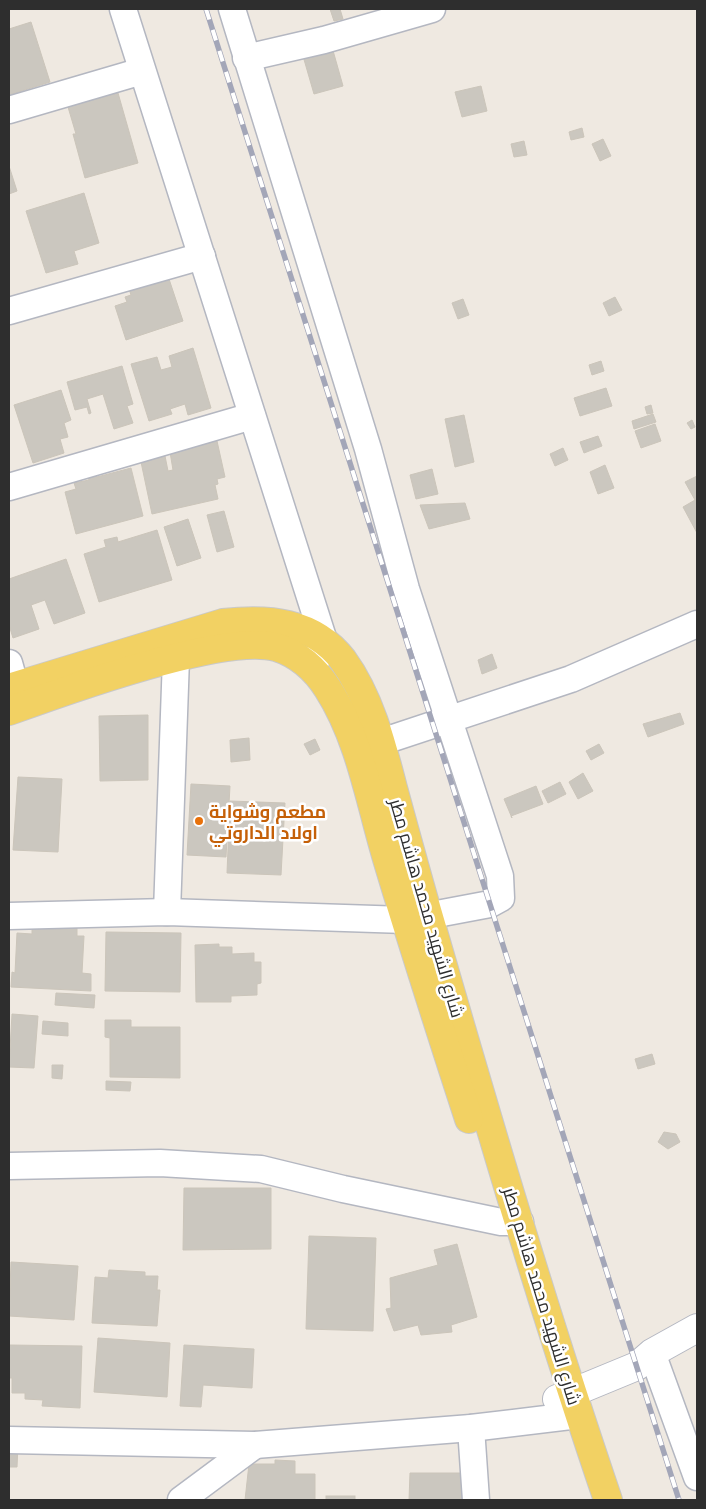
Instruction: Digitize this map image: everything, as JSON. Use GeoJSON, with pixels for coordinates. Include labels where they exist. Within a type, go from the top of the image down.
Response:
{"type":"FeatureCollection","features":[{"type":"Feature","properties":{"kind":"main road","name":"شارع الشهيد محمد هاشم مطر"},"geometry":{"type":"LineString","coordinates":[[12,691],[175,648],[223,623],[253,620],[275,621],[293,626],[324,641],[343,660],[357,685],[381,742],[417,918]]}},
{"type":"Feature","properties":{"kind":"main road","name":"شارع الشهيد محمد هاشم مطر"},"geometry":{"type":"LineString","coordinates":[[175,648],[229,647],[255,644],[276,648],[298,657],[313,669],[328,688],[353,741],[417,918],[568,1407],[591,1500]]}},
{"type":"Feature","properties":{"kind":"main road","name":"شارع الشهيد محمد هاشم مطر"},"geometry":{"type":"LineString","coordinates":[[568,1407],[608,1500]]}},
{"type":"Feature","properties":{"kind":"street"},"geometry":{"type":"LineString","coordinates":[[9,916],[167,912],[417,918],[490,904],[501,898],[500,876],[406,589],[368,450],[232,9]]}},
{"type":"Feature","properties":{"kind":"street"},"geometry":{"type":"LineString","coordinates":[[246,58],[324,40],[432,9]]}},
{"type":"Feature","properties":{"kind":"street"},"geometry":{"type":"LineString","coordinates":[[129,10],[142,71],[324,641],[313,669]]}},
{"type":"Feature","properties":{"kind":"street"},"geometry":{"type":"LineString","coordinates":[[9,110],[142,71]]}},
{"type":"Feature","properties":{"kind":"street"},"geometry":{"type":"LineString","coordinates":[[9,311],[202,256]]}},
{"type":"Feature","properties":{"kind":"street"},"geometry":{"type":"LineString","coordinates":[[9,487],[252,416]]}},
{"type":"Feature","properties":{"kind":"street"},"geometry":{"type":"LineString","coordinates":[[381,742],[571,679],[697,624]]}},
{"type":"Feature","properties":{"kind":"street"},"geometry":{"type":"LineString","coordinates":[[167,912],[175,648]]}},
{"type":"Feature","properties":{"kind":"street"},"geometry":{"type":"LineString","coordinates":[[9,1166],[160,1163],[261,1169],[343,1189],[510,1222]]}},
{"type":"Feature","properties":{"kind":"street"},"geometry":{"type":"LineString","coordinates":[[9,1440],[255,1445],[471,1428],[568,1407],[636,1366],[652,1353],[697,1328]]}},
{"type":"Feature","properties":{"kind":"street"},"geometry":{"type":"LineString","coordinates":[[652,1353],[691,1435],[697,1477]]}},
{"type":"Feature","properties":{"kind":"street"},"geometry":{"type":"LineString","coordinates":[[471,1428],[476,1500]]}},
{"type":"Feature","properties":{"kind":"street"},"geometry":{"type":"LineString","coordinates":[[181,1500],[255,1445]]}},
{"type":"Feature","properties":{"kind":"building"},"geometry":{"type":"Polygon","coordinates":[[[330,9],[340,9],[343,19],[334,21],[330,9]]]}},
{"type":"Feature","properties":{"kind":"building"},"geometry":{"type":"Polygon","coordinates":[[[31,22],[50,82],[9,95],[9,29],[31,22]]]}},
{"type":"Feature","properties":{"kind":"building"},"geometry":{"type":"Polygon","coordinates":[[[332,47],[343,86],[314,94],[303,56],[332,47]]]}},
{"type":"Feature","properties":{"kind":"building"},"geometry":{"type":"Polygon","coordinates":[[[481,86],[487,111],[462,117],[455,92],[481,86]]]}},
{"type":"Feature","properties":{"kind":"building"},"geometry":{"type":"Polygon","coordinates":[[[118,93],[138,163],[85,178],[68,107],[94,97],[95,99],[118,93]]]}},
{"type":"Feature","properties":{"kind":"building"},"geometry":{"type":"Polygon","coordinates":[[[582,128],[584,137],[571,140],[569,132],[582,128]]]}},
{"type":"Feature","properties":{"kind":"building"},"geometry":{"type":"Polygon","coordinates":[[[603,139],[611,156],[600,161],[592,144],[603,139]]]}},
{"type":"Feature","properties":{"kind":"building"},"geometry":{"type":"Polygon","coordinates":[[[524,141],[527,155],[514,157],[511,144],[524,141]]]}},
{"type":"Feature","properties":{"kind":"building"},"geometry":{"type":"Polygon","coordinates":[[[9,166],[17,191],[9,194],[9,166]]]}},
{"type":"Feature","properties":{"kind":"building"},"geometry":{"type":"Polygon","coordinates":[[[84,193],[99,243],[74,251],[78,264],[46,273],[26,211],[84,193]]]}},
{"type":"Feature","properties":{"kind":"building"},"geometry":{"type":"Polygon","coordinates":[[[165,267],[183,321],[126,340],[115,306],[127,302],[125,297],[131,295],[126,280],[165,267]]]}},
{"type":"Feature","properties":{"kind":"building"},"geometry":{"type":"Polygon","coordinates":[[[615,297],[622,310],[609,316],[603,303],[615,297]]]}},
{"type":"Feature","properties":{"kind":"building"},"geometry":{"type":"Polygon","coordinates":[[[463,299],[469,315],[458,319],[452,303],[463,299]]]}},
{"type":"Feature","properties":{"kind":"building"},"geometry":{"type":"Polygon","coordinates":[[[193,348],[211,408],[188,415],[185,404],[170,409],[172,414],[149,421],[131,364],[157,357],[161,370],[172,367],[169,356],[193,348]]]}},
{"type":"Feature","properties":{"kind":"building"},"geometry":{"type":"Polygon","coordinates":[[[601,361],[604,371],[592,375],[589,365],[601,361]]]}},
{"type":"Feature","properties":{"kind":"building"},"geometry":{"type":"Polygon","coordinates":[[[122,366],[133,404],[127,406],[133,423],[114,429],[103,394],[87,399],[91,413],[89,414],[87,407],[75,410],[67,382],[122,366]]]}},
{"type":"Feature","properties":{"kind":"building"},"geometry":{"type":"Polygon","coordinates":[[[606,388],[612,406],[580,416],[574,398],[606,388]]]}},
{"type":"Feature","properties":{"kind":"building"},"geometry":{"type":"Polygon","coordinates":[[[61,390],[71,420],[64,423],[68,437],[60,439],[64,453],[33,463],[14,405],[61,390]]]}},
{"type":"Feature","properties":{"kind":"building"},"geometry":{"type":"Polygon","coordinates":[[[651,405],[653,413],[647,414],[645,407],[651,405]]]}},
{"type":"Feature","properties":{"kind":"building"},"geometry":{"type":"Polygon","coordinates":[[[653,414],[656,422],[634,429],[632,421],[653,414]]]}},
{"type":"Feature","properties":{"kind":"building"},"geometry":{"type":"Polygon","coordinates":[[[464,415],[474,462],[455,467],[445,419],[464,415]]]}},
{"type":"Feature","properties":{"kind":"building"},"geometry":{"type":"Polygon","coordinates":[[[692,420],[695,427],[691,429],[687,423],[692,420]]]}},
{"type":"Feature","properties":{"kind":"building"},"geometry":{"type":"Polygon","coordinates":[[[655,424],[661,441],[641,448],[635,431],[655,424]]]}},
{"type":"Feature","properties":{"kind":"building"},"geometry":{"type":"Polygon","coordinates":[[[598,436],[602,446],[584,453],[580,442],[598,436]]]}},
{"type":"Feature","properties":{"kind":"building"},"geometry":{"type":"Polygon","coordinates":[[[217,441],[225,477],[217,479],[218,484],[215,485],[218,499],[152,514],[141,462],[165,456],[168,471],[173,470],[170,452],[217,441]]]}},
{"type":"Feature","properties":{"kind":"building"},"geometry":{"type":"Polygon","coordinates":[[[563,448],[568,460],[555,466],[550,454],[563,448]]]}},
{"type":"Feature","properties":{"kind":"building"},"geometry":{"type":"Polygon","coordinates":[[[605,465],[614,488],[598,494],[590,472],[605,465]]]}},
{"type":"Feature","properties":{"kind":"building"},"geometry":{"type":"Polygon","coordinates":[[[131,468],[143,516],[76,534],[65,492],[76,489],[74,483],[89,480],[88,476],[96,473],[97,477],[131,468]]]}},
{"type":"Feature","properties":{"kind":"building"},"geometry":{"type":"Polygon","coordinates":[[[432,469],[438,494],[416,499],[410,475],[432,469]]]}},
{"type":"Feature","properties":{"kind":"building"},"geometry":{"type":"Polygon","coordinates":[[[697,476],[697,533],[683,507],[695,500],[685,482],[697,476]]]}},
{"type":"Feature","properties":{"kind":"building"},"geometry":{"type":"Polygon","coordinates":[[[465,503],[470,519],[429,529],[420,505],[465,503]]]}},
{"type":"Feature","properties":{"kind":"building"},"geometry":{"type":"Polygon","coordinates":[[[224,511],[234,547],[217,552],[207,515],[224,511]]]}},
{"type":"Feature","properties":{"kind":"building"},"geometry":{"type":"Polygon","coordinates":[[[188,519],[201,558],[177,566],[164,527],[188,519]]]}},
{"type":"Feature","properties":{"kind":"building"},"geometry":{"type":"Polygon","coordinates":[[[157,530],[172,580],[99,602],[84,554],[106,547],[104,540],[117,537],[118,542],[157,530]]]}},
{"type":"Feature","properties":{"kind":"building"},"geometry":{"type":"Polygon","coordinates":[[[66,559],[85,613],[54,624],[45,600],[31,605],[39,629],[13,638],[9,625],[9,579],[66,559]]]}},
{"type":"Feature","properties":{"kind":"building"},"geometry":{"type":"Polygon","coordinates":[[[492,654],[497,668],[482,674],[478,660],[492,654]]]}},
{"type":"Feature","properties":{"kind":"building"},"geometry":{"type":"Polygon","coordinates":[[[680,713],[684,724],[648,737],[643,724],[680,713]]]}},
{"type":"Feature","properties":{"kind":"building"},"geometry":{"type":"Polygon","coordinates":[[[148,715],[148,780],[100,781],[99,716],[148,715]]]}},
{"type":"Feature","properties":{"kind":"building"},"geometry":{"type":"Polygon","coordinates":[[[249,738],[250,760],[231,762],[230,740],[249,738]]]}},
{"type":"Feature","properties":{"kind":"building"},"geometry":{"type":"Polygon","coordinates":[[[315,739],[320,750],[310,755],[304,744],[315,739]]]}},
{"type":"Feature","properties":{"kind":"building"},"geometry":{"type":"Polygon","coordinates":[[[599,744],[604,753],[591,760],[586,751],[599,744]]]}},
{"type":"Feature","properties":{"kind":"building"},"geometry":{"type":"Polygon","coordinates":[[[583,773],[593,791],[578,799],[569,782],[583,773]]]}},
{"type":"Feature","properties":{"kind":"building"},"geometry":{"type":"Polygon","coordinates":[[[18,777],[62,779],[58,852],[13,850],[18,777]]]}},
{"type":"Feature","properties":{"kind":"building"},"geometry":{"type":"Polygon","coordinates":[[[560,782],[566,794],[548,803],[542,791],[560,782]]]}},
{"type":"Feature","properties":{"kind":"building"},"geometry":{"type":"Polygon","coordinates":[[[191,784],[230,786],[226,857],[187,855],[191,784]]]}},
{"type":"Feature","properties":{"kind":"building"},"geometry":{"type":"Polygon","coordinates":[[[536,786],[543,804],[511,816],[504,799],[536,786]]]}},
{"type":"Feature","properties":{"kind":"building"},"geometry":{"type":"Polygon","coordinates":[[[230,801],[285,803],[281,875],[227,873],[230,801]]]}},
{"type":"Feature","properties":{"kind":"building"},"geometry":{"type":"Polygon","coordinates":[[[32,926],[77,928],[77,936],[84,936],[82,973],[91,974],[91,991],[11,987],[12,972],[15,973],[17,933],[32,934],[32,926]]]}},
{"type":"Feature","properties":{"kind":"building"},"geometry":{"type":"Polygon","coordinates":[[[106,932],[181,933],[180,992],[105,991],[106,932]]]}},
{"type":"Feature","properties":{"kind":"building"},"geometry":{"type":"Polygon","coordinates":[[[219,944],[219,947],[232,947],[232,954],[254,953],[254,962],[261,962],[261,983],[257,984],[257,995],[231,996],[231,1002],[196,1002],[195,945],[219,944]]]}},
{"type":"Feature","properties":{"kind":"building"},"geometry":{"type":"Polygon","coordinates":[[[56,993],[95,995],[94,1008],[55,1005],[56,993]]]}},
{"type":"Feature","properties":{"kind":"building"},"geometry":{"type":"Polygon","coordinates":[[[12,1014],[38,1016],[34,1068],[9,1067],[12,1014]]]}},
{"type":"Feature","properties":{"kind":"building"},"geometry":{"type":"Polygon","coordinates":[[[105,1020],[131,1020],[131,1027],[180,1027],[180,1078],[110,1077],[110,1038],[105,1037],[105,1020]]]}},
{"type":"Feature","properties":{"kind":"building"},"geometry":{"type":"Polygon","coordinates":[[[43,1021],[68,1023],[68,1036],[42,1034],[43,1021]]]}},
{"type":"Feature","properties":{"kind":"building"},"geometry":{"type":"Polygon","coordinates":[[[652,1054],[655,1064],[638,1069],[635,1059],[652,1054]]]}},
{"type":"Feature","properties":{"kind":"building"},"geometry":{"type":"Polygon","coordinates":[[[52,1065],[63,1065],[62,1079],[52,1078],[52,1065]]]}},
{"type":"Feature","properties":{"kind":"building"},"geometry":{"type":"Polygon","coordinates":[[[106,1081],[131,1082],[130,1091],[106,1090],[106,1081]]]}},
{"type":"Feature","properties":{"kind":"building"},"geometry":{"type":"Polygon","coordinates":[[[664,1132],[676,1134],[680,1142],[668,1149],[658,1142],[664,1132]]]}},
{"type":"Feature","properties":{"kind":"building"},"geometry":{"type":"Polygon","coordinates":[[[184,1188],[271,1188],[271,1249],[183,1250],[184,1188]]]}},
{"type":"Feature","properties":{"kind":"building"},"geometry":{"type":"Polygon","coordinates":[[[309,1236],[376,1238],[373,1331],[306,1329],[309,1236]]]}},
{"type":"Feature","properties":{"kind":"building"},"geometry":{"type":"Polygon","coordinates":[[[457,1244],[477,1317],[451,1325],[452,1332],[421,1335],[418,1325],[394,1331],[386,1309],[391,1308],[390,1278],[438,1265],[434,1250],[457,1244]]]}},
{"type":"Feature","properties":{"kind":"building"},"geometry":{"type":"Polygon","coordinates":[[[11,1262],[78,1266],[74,1320],[9,1316],[11,1262]]]}},
{"type":"Feature","properties":{"kind":"building"},"geometry":{"type":"Polygon","coordinates":[[[109,1270],[145,1272],[145,1276],[158,1276],[157,1290],[160,1290],[157,1326],[92,1323],[95,1277],[108,1278],[109,1270]]]}},
{"type":"Feature","properties":{"kind":"building"},"geometry":{"type":"Polygon","coordinates":[[[98,1338],[170,1343],[167,1397],[94,1392],[98,1338]]]}},
{"type":"Feature","properties":{"kind":"building"},"geometry":{"type":"Polygon","coordinates":[[[9,1345],[82,1346],[80,1408],[42,1406],[43,1400],[25,1399],[25,1393],[12,1393],[12,1378],[9,1378],[9,1345]]]}},
{"type":"Feature","properties":{"kind":"building"},"geometry":{"type":"Polygon","coordinates":[[[184,1345],[254,1349],[252,1388],[203,1385],[201,1407],[180,1406],[184,1345]]]}},
{"type":"Feature","properties":{"kind":"building"},"geometry":{"type":"Polygon","coordinates":[[[9,1445],[18,1445],[17,1467],[9,1467],[9,1445]]]}},
{"type":"Feature","properties":{"kind":"building"},"geometry":{"type":"Polygon","coordinates":[[[275,1460],[295,1461],[295,1474],[315,1474],[315,1500],[245,1500],[249,1464],[275,1464],[275,1460]]]}},
{"type":"Feature","properties":{"kind":"building"},"geometry":{"type":"Polygon","coordinates":[[[410,1473],[471,1473],[470,1500],[409,1500],[410,1473]]]}},
{"type":"Feature","properties":{"kind":"building"},"geometry":{"type":"Polygon","coordinates":[[[326,1496],[355,1496],[355,1500],[326,1500],[326,1496]]]}},
{"type":"Feature","properties":{"kind":"railway"},"geometry":{"type":"LineString","coordinates":[[206,9],[679,1500]]}},
{"type":"Feature","properties":{"kind":"place","name":"مطعم وشواية اولاد الداروتي"},"geometry":{"type":"Point","coordinates":[199,821]}}]}
